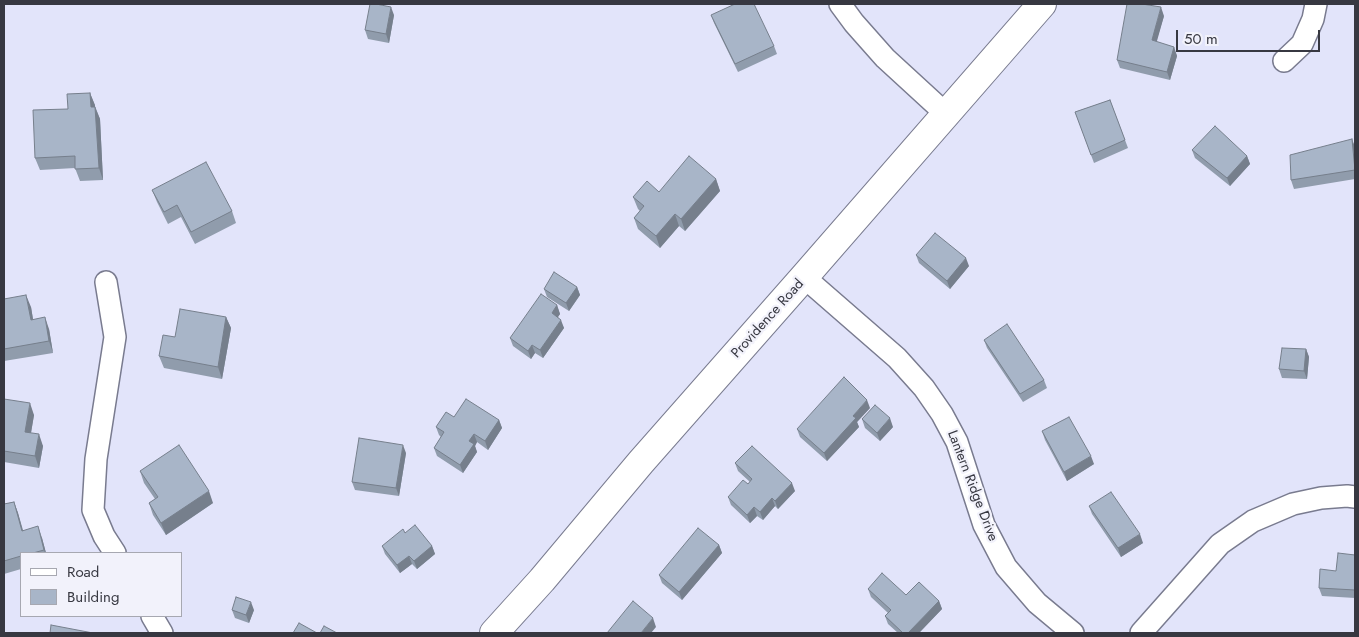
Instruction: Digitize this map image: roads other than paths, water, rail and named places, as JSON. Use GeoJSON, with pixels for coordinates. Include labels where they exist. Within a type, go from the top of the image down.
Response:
{"type":"FeatureCollection","features":[{"type":"Feature","properties":{"kind":"street"},"geometry":{"type":"LineString","coordinates":[[840,4],[885,58],[946,114]]}},
{"type":"Feature","properties":{"kind":"street","name":"Providence Road"},"geometry":{"type":"LineString","coordinates":[[494,633],[1042,4]]}},
{"type":"Feature","properties":{"kind":"street"},"geometry":{"type":"LineString","coordinates":[[1284,61],[1302,44],[1313,20],[1316,4]]}},
{"type":"Feature","properties":{"kind":"street","name":"Lantern Ridge Drive"},"geometry":{"type":"LineString","coordinates":[[804,277],[897,358],[924,388],[942,414],[957,442],[984,525],[1006,567],[1037,603],[1073,633]]}},
{"type":"Feature","properties":{"kind":"street"},"geometry":{"type":"LineString","coordinates":[[106,282],[116,337],[96,459],[93,510],[104,536],[114,552]]}},
{"type":"Feature","properties":{"kind":"street"},"geometry":{"type":"LineString","coordinates":[[1141,633],[1220,544],[1253,520],[1293,504],[1321,498],[1355,497]]}},
{"type":"Feature","properties":{"kind":"street"},"geometry":{"type":"LineString","coordinates":[[153,617],[162,633]]}}]}
